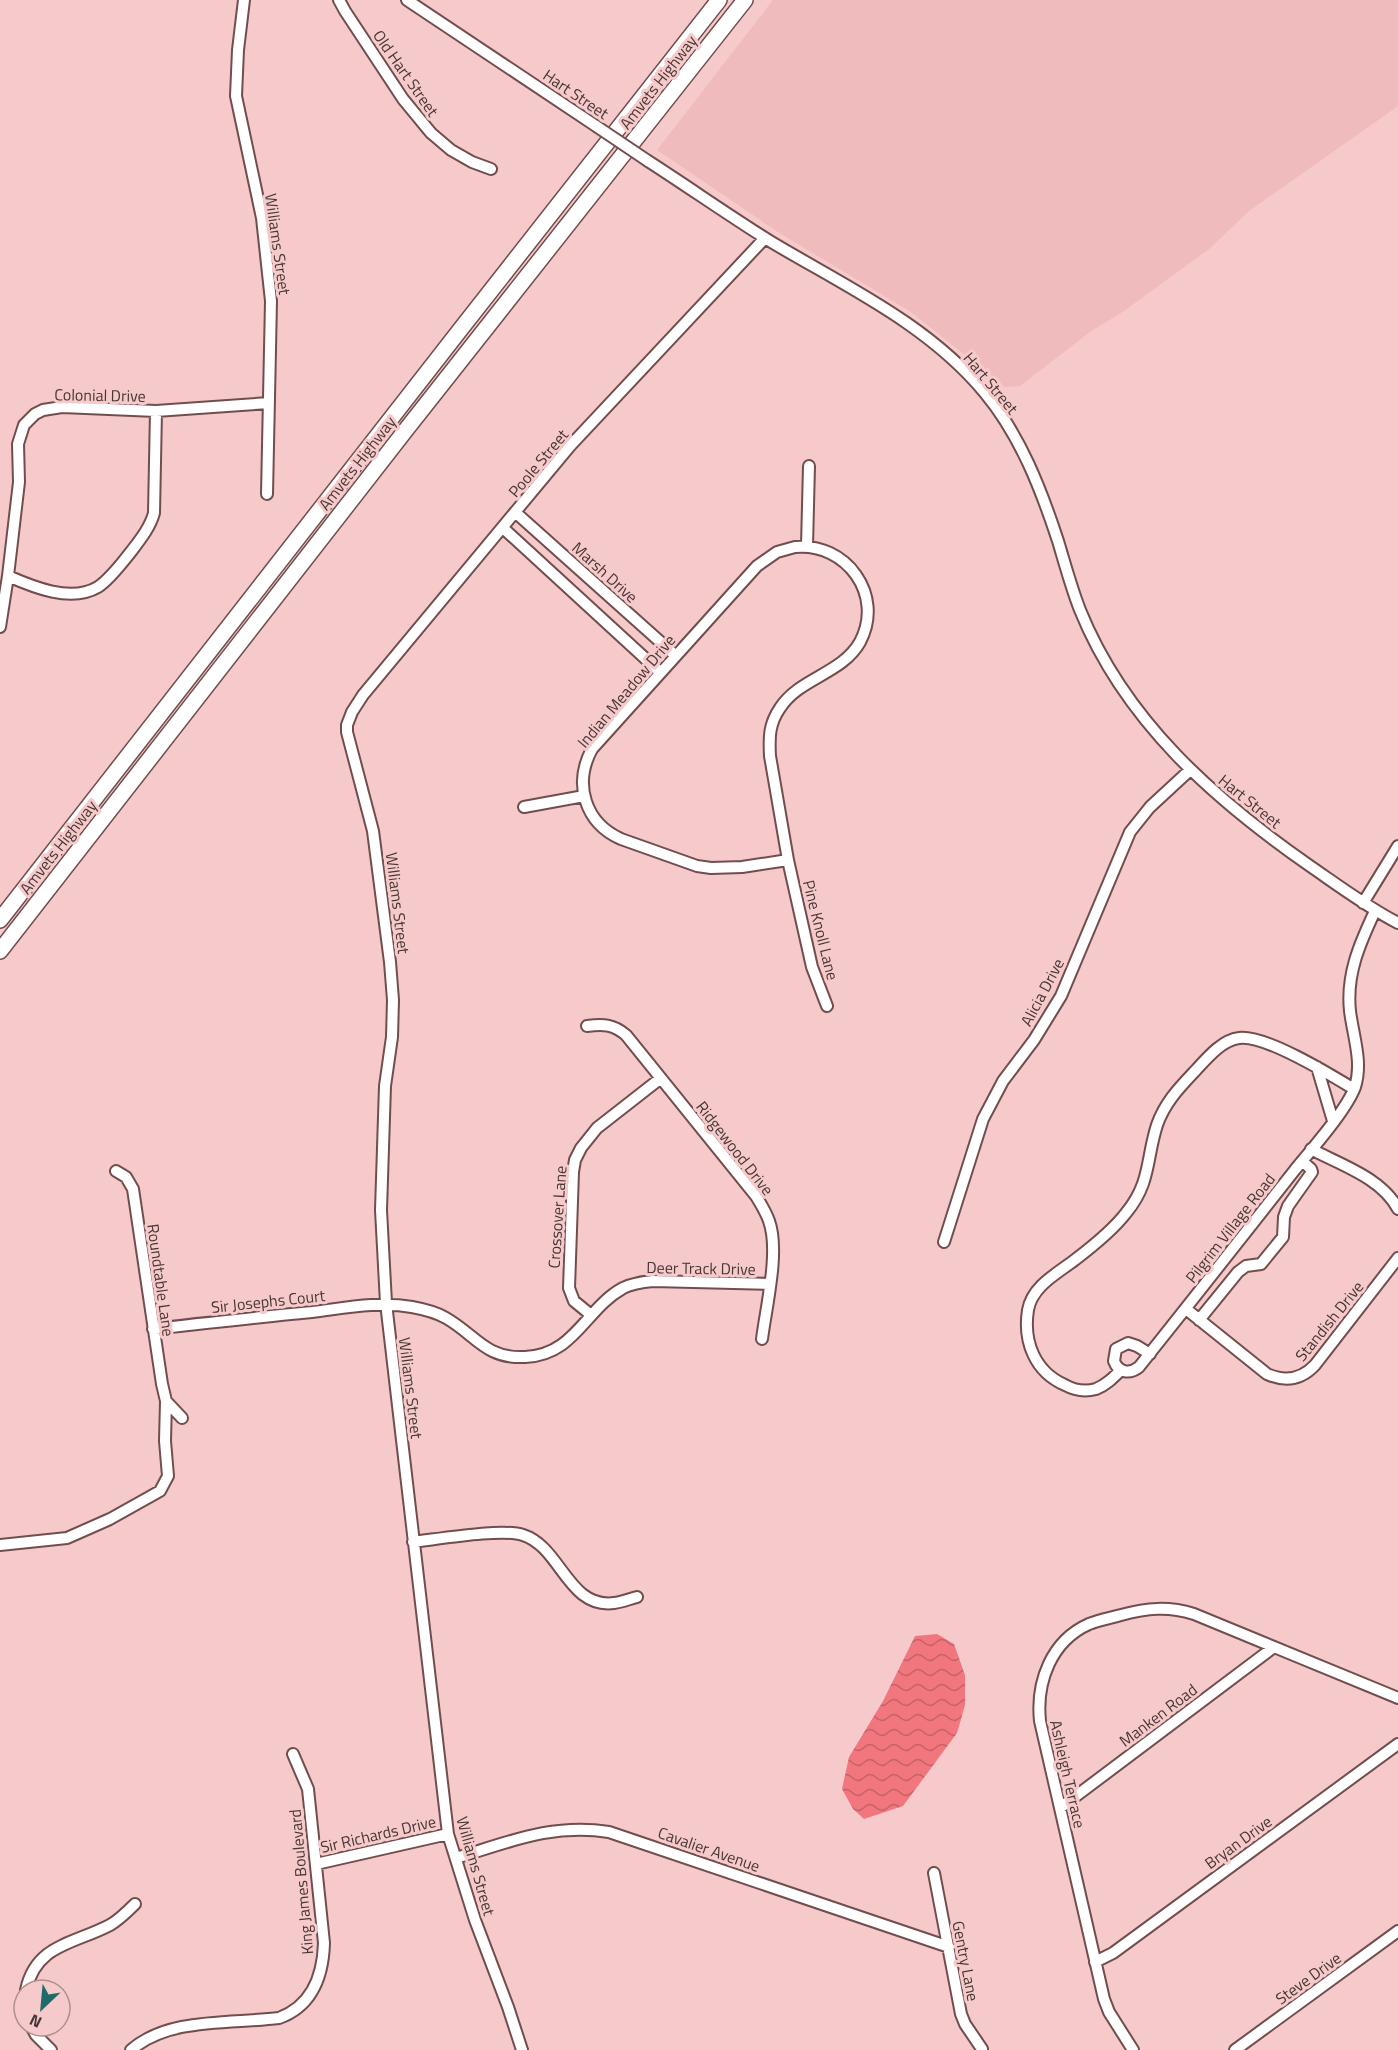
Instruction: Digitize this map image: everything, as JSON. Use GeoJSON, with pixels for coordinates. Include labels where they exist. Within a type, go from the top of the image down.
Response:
{"type":"FeatureCollection","features":[{"type":"Feature","properties":{"kind":"highway","name":"Amvets Highway"},"geometry":{"type":"LineString","coordinates":[[0,920],[719,0]]}},
{"type":"Feature","properties":{"kind":"highway","name":"Amvets Highway"},"geometry":{"type":"LineString","coordinates":[[0,951],[405,431],[745,0]]}},
{"type":"Feature","properties":{"kind":"street","name":"Williams Street"},"geometry":{"type":"LineString","coordinates":[[244,0],[237,58],[236,96],[264,233],[272,320],[267,494]]}},
{"type":"Feature","properties":{"kind":"street","name":"Old Hart Street"},"geometry":{"type":"LineString","coordinates":[[339,0],[403,99],[431,133],[451,150],[472,162],[491,169]]}},
{"type":"Feature","properties":{"kind":"street","name":"Hart Street"},"geometry":{"type":"LineString","coordinates":[[407,0],[765,238],[866,297],[918,331],[954,360],[987,395],[1006,421],[1025,458],[1057,539],[1072,589],[1096,644],[1117,682],[1136,708],[1190,770],[1256,827],[1363,903],[1398,923]]}},
{"type":"Feature","properties":{"kind":"street","name":"Poole Street"},"geometry":{"type":"LineString","coordinates":[[349,720],[363,695],[570,446],[765,238]]}},
{"type":"Feature","properties":{"kind":"street","name":"Colonial Drive"},"geometry":{"type":"LineString","coordinates":[[156,411],[154,513],[147,527],[120,564],[96,588],[81,592],[48,590],[8,576],[19,482],[18,444],[21,431],[35,414],[43,410],[62,407],[156,411],[269,403]]}},
{"type":"Feature","properties":{"kind":"street"},"geometry":{"type":"LineString","coordinates":[[788,860],[771,756],[769,739],[771,723],[792,693],[839,664],[853,652],[863,635],[868,616],[865,591],[852,569],[832,553],[807,546],[809,466]]}},
{"type":"Feature","properties":{"kind":"street","name":"Marsh Drive"},"geometry":{"type":"LineString","coordinates":[[516,512],[675,655]]}},
{"type":"Feature","properties":{"kind":"street"},"geometry":{"type":"LineString","coordinates":[[503,528],[660,672]]}},
{"type":"Feature","properties":{"kind":"street","name":"Indian Meadow Drive"},"geometry":{"type":"LineString","coordinates":[[788,860],[720,868],[697,866],[610,833],[595,820],[584,796],[582,776],[585,762],[592,750],[761,562],[783,549],[807,546]]}},
{"type":"Feature","properties":{"kind":"street"},"geometry":{"type":"LineString","coordinates":[[0,627],[8,576]]}},
{"type":"Feature","properties":{"kind":"street","name":"Williams Street"},"geometry":{"type":"LineString","coordinates":[[349,720],[347,732],[350,746],[373,831],[392,981],[392,1037],[386,1086],[381,1210],[386,1304],[448,1834],[475,1920],[522,2050]]}},
{"type":"Feature","properties":{"kind":"street","name":"Alicia Drive"},"geometry":{"type":"LineString","coordinates":[[944,1242],[983,1119],[1003,1081],[1034,1040],[1060,996],[1130,832],[1150,807],[1190,770]]}},
{"type":"Feature","properties":{"kind":"street"},"geometry":{"type":"LineString","coordinates":[[524,807],[584,796]]}},
{"type":"Feature","properties":{"kind":"street"},"geometry":{"type":"LineString","coordinates":[[1363,903],[1398,846]]}},
{"type":"Feature","properties":{"kind":"street","name":"Pine Knoll Lane"},"geometry":{"type":"LineString","coordinates":[[788,860],[812,967],[827,1006]]}},
{"type":"Feature","properties":{"kind":"street","name":"Pilgrim Village Road"},"geometry":{"type":"LineString","coordinates":[[1354,1089],[1282,1050],[1248,1038],[1239,1038],[1216,1050],[1176,1091],[1164,1109],[1155,1132],[1147,1176],[1129,1211],[1085,1251],[1047,1280],[1034,1295],[1029,1304],[1028,1313],[1029,1343],[1036,1362],[1050,1377],[1068,1387],[1089,1390],[1105,1384],[1121,1370],[1126,1372],[1135,1370],[1186,1309],[1333,1121],[1354,1089],[1358,1061],[1350,1011],[1350,979],[1358,949],[1376,911]]}},
{"type":"Feature","properties":{"kind":"street","name":"Ridgewood Drive"},"geometry":{"type":"LineString","coordinates":[[587,1026],[605,1023],[621,1030],[756,1196],[764,1209],[770,1222],[773,1238],[770,1284],[762,1339]]}},
{"type":"Feature","properties":{"kind":"street"},"geometry":{"type":"LineString","coordinates":[[1317,1067],[1333,1121]]}},
{"type":"Feature","properties":{"kind":"street","name":"Crossover Lane"},"geometry":{"type":"LineString","coordinates":[[591,1315],[574,1301],[569,1288],[571,1182],[575,1160],[588,1137],[597,1128],[661,1078]]}},
{"type":"Feature","properties":{"kind":"street"},"geometry":{"type":"LineString","coordinates":[[1311,1149],[1375,1183],[1389,1194],[1398,1209]]}},
{"type":"Feature","properties":{"kind":"street"},"geometry":{"type":"LineString","coordinates":[[1199,1320],[1238,1272],[1246,1266],[1261,1264],[1283,1237],[1284,1217],[1288,1206],[1312,1172],[1302,1161]]}},
{"type":"Feature","properties":{"kind":"street","name":"Roundtable Lane"},"geometry":{"type":"LineString","coordinates":[[0,1545],[67,1538],[110,1519],[160,1491],[168,1476],[165,1440],[166,1401],[133,1189],[126,1177],[116,1171]]}},
{"type":"Feature","properties":{"kind":"street","name":"Standish Drive"},"geometry":{"type":"LineString","coordinates":[[1186,1309],[1267,1374],[1284,1379],[1303,1376],[1315,1365],[1398,1258]]}},
{"type":"Feature","properties":{"kind":"street","name":"Deer Track Drive"},"geometry":{"type":"LineString","coordinates":[[386,1304],[436,1312],[454,1322],[488,1349],[516,1357],[536,1356],[555,1350],[573,1337],[608,1299],[623,1288],[637,1282],[770,1284]]}},
{"type":"Feature","properties":{"kind":"street","name":"Sir Josephs Court"},"geometry":{"type":"LineString","coordinates":[[153,1329],[386,1304]]}},
{"type":"Feature","properties":{"kind":"street"},"geometry":{"type":"LineString","coordinates":[[1121,1370],[1115,1365],[1113,1356],[1119,1346],[1132,1343],[1149,1354]]}},
{"type":"Feature","properties":{"kind":"street"},"geometry":{"type":"LineString","coordinates":[[166,1401],[182,1418]]}},
{"type":"Feature","properties":{"kind":"street"},"geometry":{"type":"LineString","coordinates":[[414,1542],[506,1533],[524,1535],[550,1553],[572,1585],[592,1599],[614,1603],[637,1598]]}},
{"type":"Feature","properties":{"kind":"street","name":"Ashleigh Terrace"},"geometry":{"type":"LineString","coordinates":[[1133,2050],[1109,2012],[1095,1962],[1040,1721],[1039,1706],[1043,1680],[1050,1660],[1063,1643],[1088,1624],[1137,1611],[1164,1607],[1194,1614],[1398,1698]]}},
{"type":"Feature","properties":{"kind":"street","name":"Manken Road"},"geometry":{"type":"LineString","coordinates":[[1060,1808],[1274,1647]]}},
{"type":"Feature","properties":{"kind":"street","name":"Bryan Drive"},"geometry":{"type":"LineString","coordinates":[[1095,1962],[1113,1953],[1398,1744]]}},
{"type":"Feature","properties":{"kind":"street","name":"King James Boulevard"},"geometry":{"type":"LineString","coordinates":[[131,2050],[148,2038],[174,2029],[279,2018],[299,2007],[314,1989],[322,1966],[324,1943],[308,1789],[293,1754]]}},
{"type":"Feature","properties":{"kind":"street","name":"Cavalier Avenue"},"geometry":{"type":"LineString","coordinates":[[456,1858],[540,1832],[577,1829],[609,1832],[949,1947]]}},
{"type":"Feature","properties":{"kind":"street","name":"Sir Richards Drive"},"geometry":{"type":"LineString","coordinates":[[315,1864],[448,1834]]}},
{"type":"Feature","properties":{"kind":"street","name":"Gentry Lane"},"geometry":{"type":"LineString","coordinates":[[934,1873],[961,2014],[982,2049]]}},
{"type":"Feature","properties":{"kind":"street"},"geometry":{"type":"LineString","coordinates":[[30,1978],[37,1962],[45,1955],[59,1946],[112,1924],[135,1904]]}},
{"type":"Feature","properties":{"kind":"street","name":"Steve Drive"},"geometry":{"type":"LineString","coordinates":[[1235,2050],[1398,1931]]}},
{"type":"Feature","properties":{"kind":"street"},"geometry":{"type":"LineString","coordinates":[[39,2038],[51,2050]]}},
{"type":"Feature","properties":{"kind":"shaded area"},"geometry":{"type":"Polygon","coordinates":[[[773,0],[1398,0],[1398,106],[1249,211],[1209,249],[1124,311],[1090,332],[1020,386],[1005,387],[911,312],[781,234],[657,150],[773,0]]]}},
{"type":"Feature","properties":{"kind":"water"},"geometry":{"type":"Polygon","coordinates":[[[937,1634],[954,1644],[965,1675],[965,1705],[957,1733],[903,1806],[864,1819],[853,1809],[842,1789],[849,1757],[883,1701],[915,1636],[937,1634]]]}}]}
